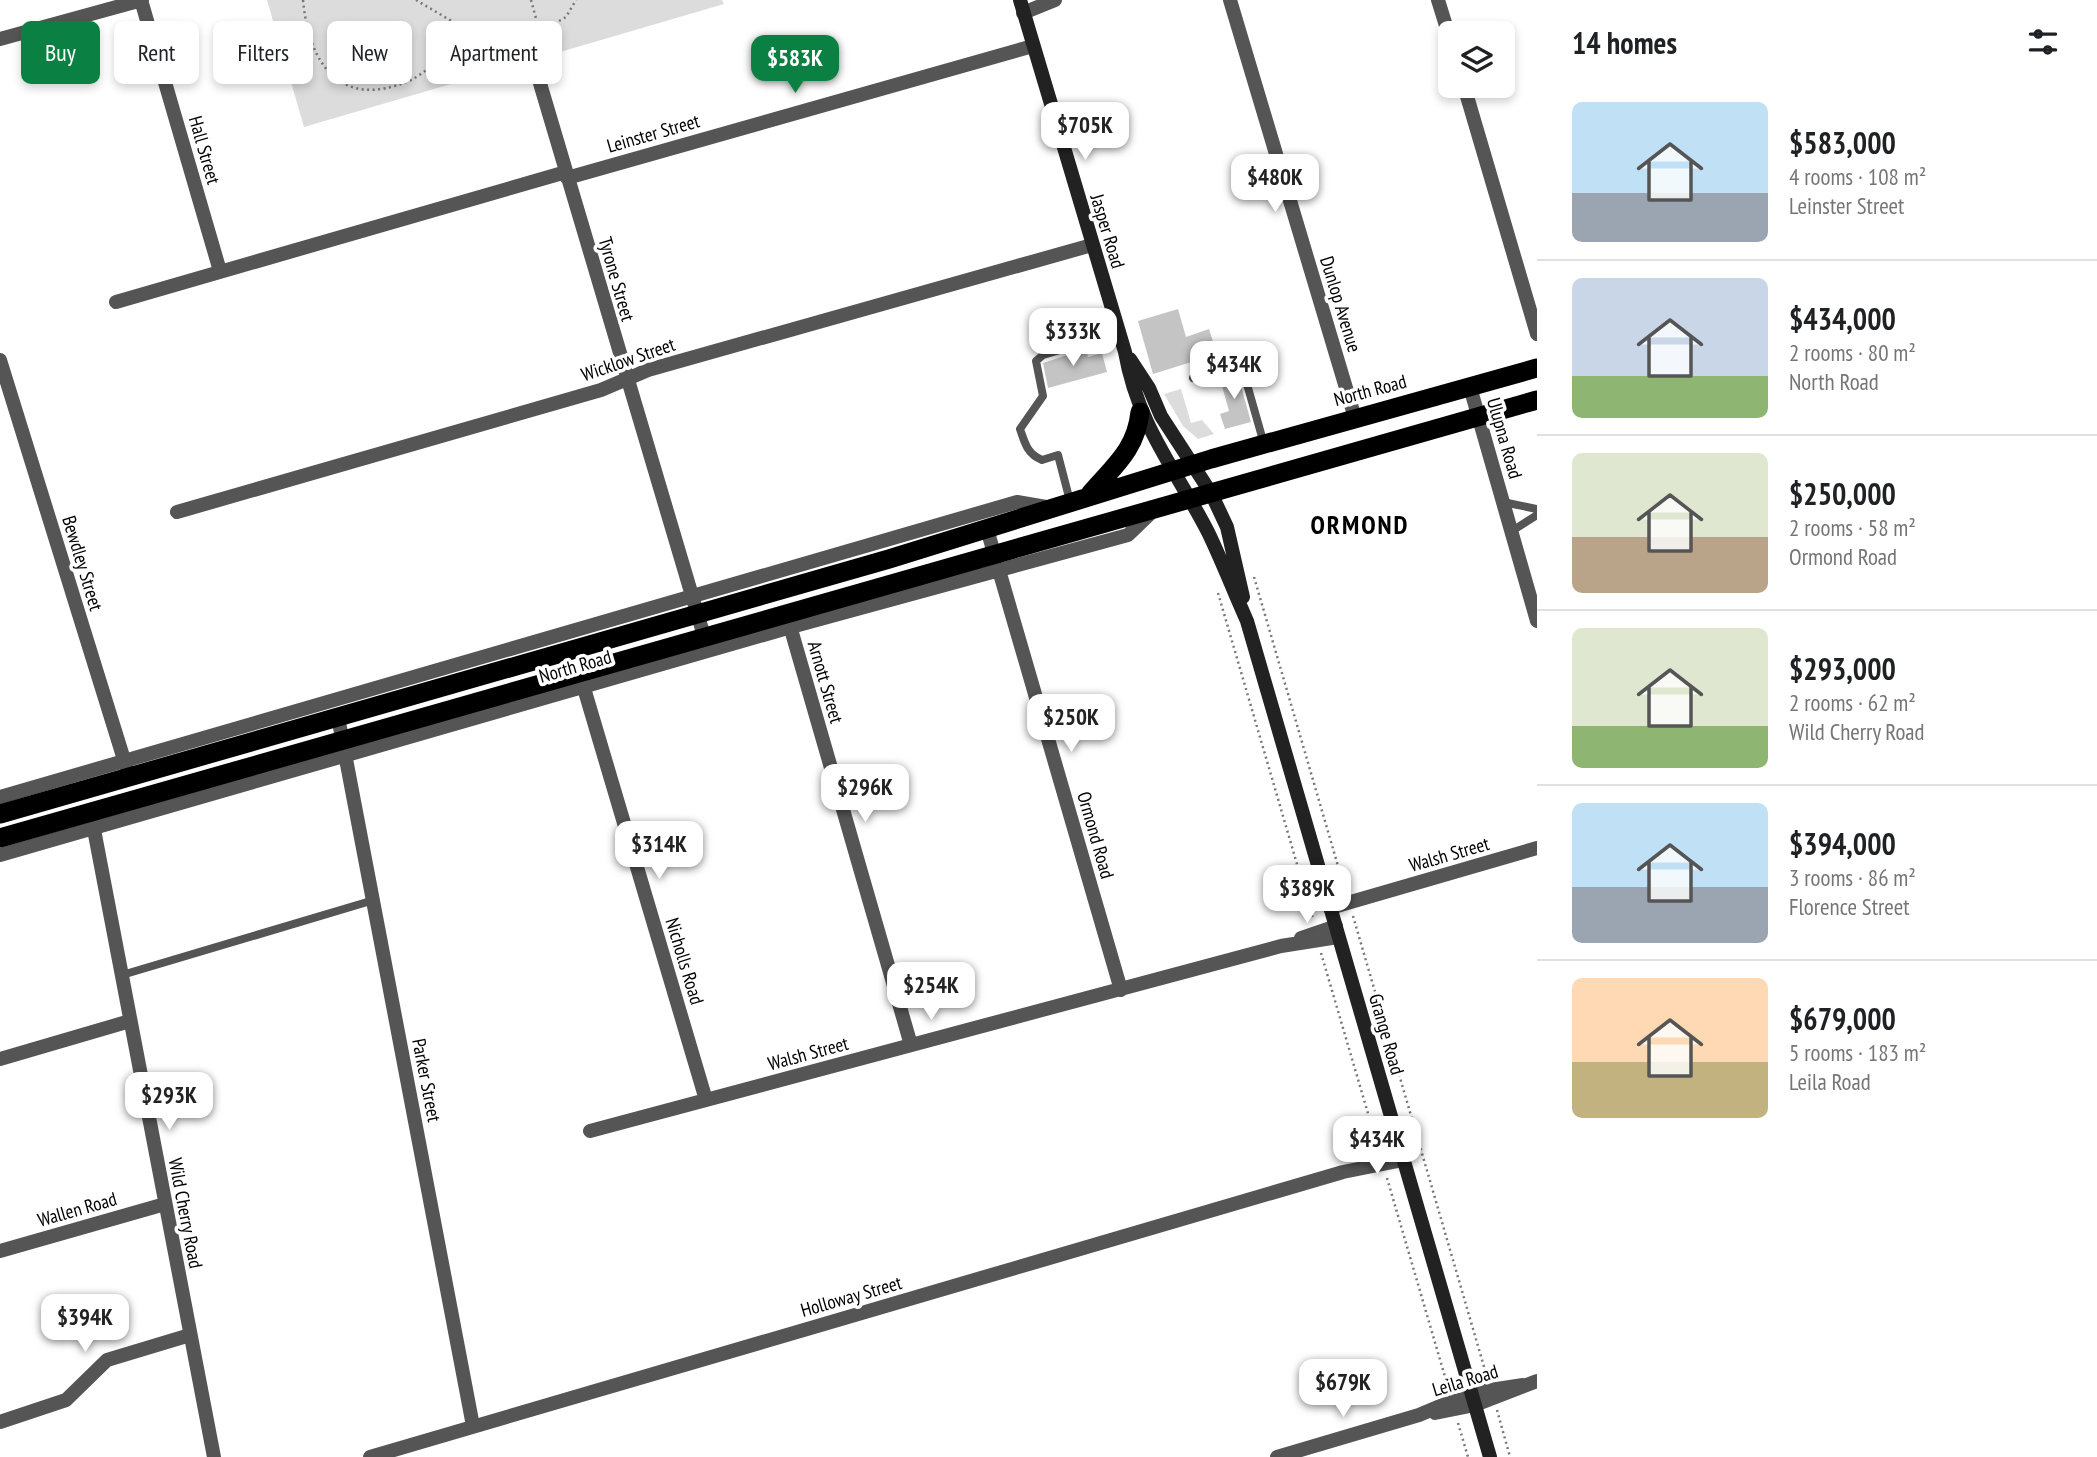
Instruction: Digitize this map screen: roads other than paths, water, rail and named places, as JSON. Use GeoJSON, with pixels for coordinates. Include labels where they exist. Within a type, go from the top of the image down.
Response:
{"type":"FeatureCollection","features":[{"type":"Feature","properties":{"kind":"highway","name":"North Road"},"geometry":{"type":"LineString","coordinates":[[0,814],[127,769],[338,717],[695,605],[987,529],[1271,442],[1537,368]]}},
{"type":"Feature","properties":{"kind":"highway","name":"North Road"},"geometry":{"type":"LineString","coordinates":[[0,838],[92,820],[346,748],[581,680],[704,636],[789,620],[997,562],[1188,499],[1537,400]]}},
{"type":"Feature","properties":{"kind":"highway"},"geometry":{"type":"LineString","coordinates":[[1072,503],[1125,457],[1138,432],[1140,412]]}},
{"type":"Feature","properties":{"kind":"highway"},"geometry":{"type":"LineString","coordinates":[[1271,442],[1290,471]]}},
{"type":"Feature","properties":{"kind":"main road","name":"Jasper Road"},"geometry":{"type":"LineString","coordinates":[[1021,7],[1125,352],[1131,385],[1140,412],[1172,471]]}},
{"type":"Feature","properties":{"kind":"main road","name":"Jasper Road"},"geometry":{"type":"LineString","coordinates":[[1125,352],[1149,388],[1161,416],[1211,493]]}},
{"type":"Feature","properties":{"kind":"main road","name":"Grange Road"},"geometry":{"type":"LineString","coordinates":[[1172,471],[1208,533],[1247,621]]}},
{"type":"Feature","properties":{"kind":"main road","name":"Grange Road"},"geometry":{"type":"LineString","coordinates":[[1211,493],[1227,527],[1239,571],[1247,621],[1490,1457]]}},
{"type":"Feature","properties":{"kind":"street"},"geometry":{"type":"LineString","coordinates":[[0,39],[141,0]]}},
{"type":"Feature","properties":{"kind":"street","name":"Hall Street"},"geometry":{"type":"LineString","coordinates":[[141,0],[220,271]]}},
{"type":"Feature","properties":{"kind":"street"},"geometry":{"type":"LineString","coordinates":[[1021,7],[1055,0]]}},
{"type":"Feature","properties":{"kind":"street","name":"Dunlop Avenue"},"geometry":{"type":"LineString","coordinates":[[1230,0],[1354,418]]}},
{"type":"Feature","properties":{"kind":"street"},"geometry":{"type":"LineString","coordinates":[[1438,0],[1444,21]]}},
{"type":"Feature","properties":{"kind":"street","name":"Leinster Street"},"geometry":{"type":"LineString","coordinates":[[116,302],[1033,46]]}},
{"type":"Feature","properties":{"kind":"street","name":"Tyrone Street"},"geometry":{"type":"LineString","coordinates":[[540,84],[704,636]]}},
{"type":"Feature","properties":{"kind":"street"},"geometry":{"type":"LineString","coordinates":[[1468,98],[1537,334]]}},
{"type":"Feature","properties":{"kind":"street","name":"Wicklow Street"},"geometry":{"type":"LineString","coordinates":[[177,512],[601,390],[662,366],[1092,245]]}},
{"type":"Feature","properties":{"kind":"street","name":"Bewdley Street"},"geometry":{"type":"LineString","coordinates":[[0,360],[127,769]]}},
{"type":"Feature","properties":{"kind":"street","name":"Ulupna Road"},"geometry":{"type":"LineString","coordinates":[[1470,387],[1537,621]]}},
{"type":"Feature","properties":{"kind":"street","name":"North Road"},"geometry":{"type":"LineString","coordinates":[[0,797],[127,769],[695,605],[1017,502],[1072,503]]}},
{"type":"Feature","properties":{"kind":"street","name":"Ormond Road"},"geometry":{"type":"LineString","coordinates":[[987,529],[1121,990]]}},
{"type":"Feature","properties":{"kind":"street","name":"North Road"},"geometry":{"type":"LineString","coordinates":[[581,680],[789,620]]}},
{"type":"Feature","properties":{"kind":"street","name":"Arnott Street"},"geometry":{"type":"LineString","coordinates":[[789,620],[911,1045]]}},
{"type":"Feature","properties":{"kind":"street","name":"Nicholls Road"},"geometry":{"type":"LineString","coordinates":[[581,680],[706,1100]]}},
{"type":"Feature","properties":{"kind":"street","name":"Parker Street"},"geometry":{"type":"LineString","coordinates":[[338,717],[473,1426]]}},
{"type":"Feature","properties":{"kind":"street","name":"North Road"},"geometry":{"type":"LineString","coordinates":[[0,855],[92,820]]}},
{"type":"Feature","properties":{"kind":"street","name":"Wild Cherry Road"},"geometry":{"type":"LineString","coordinates":[[92,820],[214,1457]]}},
{"type":"Feature","properties":{"kind":"street","name":"Walsh Street"},"geometry":{"type":"LineString","coordinates":[[1331,908],[1537,848]]}},
{"type":"Feature","properties":{"kind":"street","name":"Walsh Street"},"geometry":{"type":"LineString","coordinates":[[590,1131],[1337,931]]}},
{"type":"Feature","properties":{"kind":"street"},"geometry":{"type":"LineString","coordinates":[[0,1059],[130,1021]]}},
{"type":"Feature","properties":{"kind":"street","name":"Holloway Street"},"geometry":{"type":"LineString","coordinates":[[370,1457],[1402,1155]]}},
{"type":"Feature","properties":{"kind":"street","name":"Wallen Road"},"geometry":{"type":"LineString","coordinates":[[0,1251],[165,1204]]}},
{"type":"Feature","properties":{"kind":"street"},"geometry":{"type":"LineString","coordinates":[[0,1422],[66,1400],[107,1360],[190,1335]]}},
{"type":"Feature","properties":{"kind":"street","name":"Leila Road"},"geometry":{"type":"LineString","coordinates":[[1277,1457],[1530,1383]]}},
{"type":"Feature","properties":{"kind":"lane"},"geometry":{"type":"LineString","coordinates":[[1072,503],[1058,455],[1042,460],[1034,457],[1027,449],[1020,429],[1043,396],[1036,361],[1043,355],[1118,333]]}},
{"type":"Feature","properties":{"kind":"lane"},"geometry":{"type":"LineString","coordinates":[[1193,379],[1236,361],[1241,363],[1271,442]]}},
{"type":"Feature","properties":{"kind":"lane"},"geometry":{"type":"LineString","coordinates":[[1503,502],[1537,509]]}},
{"type":"Feature","properties":{"kind":"lane"},"geometry":{"type":"LineString","coordinates":[[1512,531],[1537,514]]}},
{"type":"Feature","properties":{"kind":"lane"},"geometry":{"type":"LineString","coordinates":[[122,975],[374,900]]}},
{"type":"Feature","properties":{"kind":"district","name":"ORMOND"},"geometry":{"type":"Point","coordinates":[1360,525]}}]}
